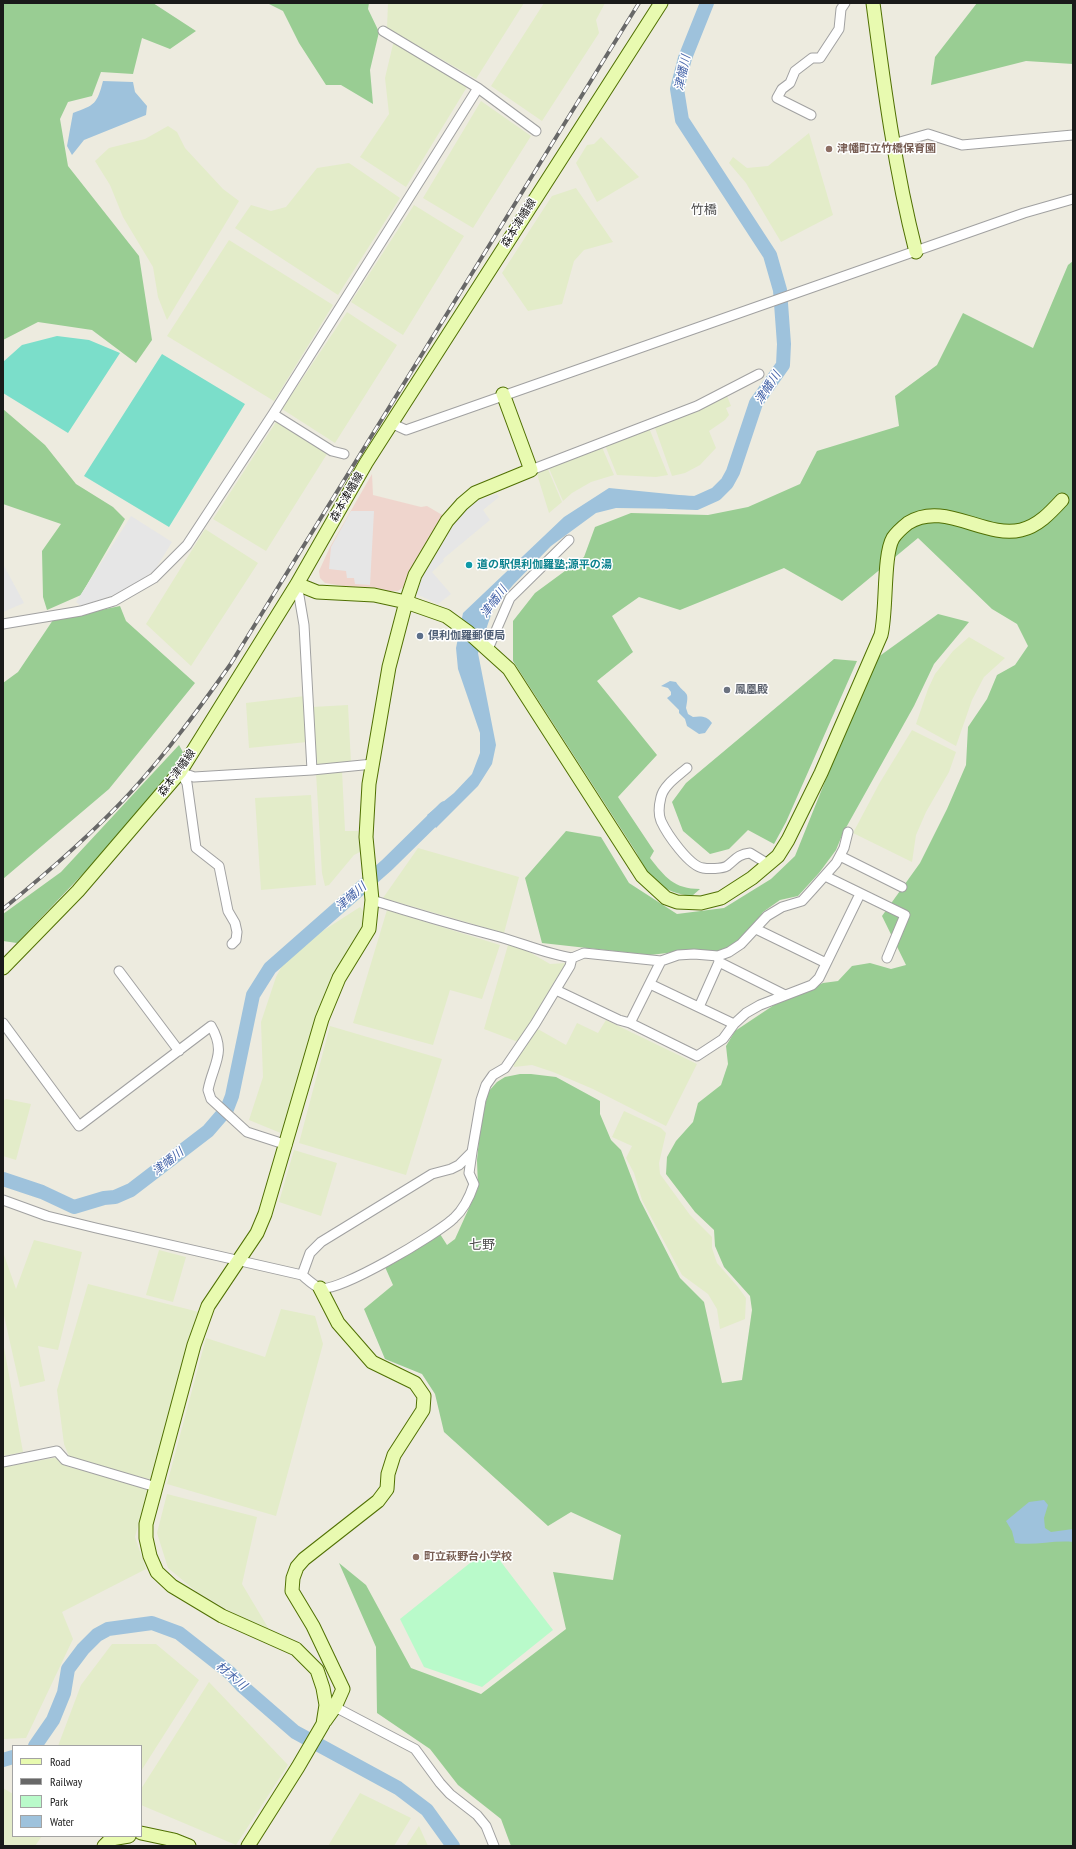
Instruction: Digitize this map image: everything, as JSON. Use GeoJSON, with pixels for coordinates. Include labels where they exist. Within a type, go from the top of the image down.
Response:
{"type":"FeatureCollection","features":[{"type":"Feature","properties":{"kind":"street","name":"森本津幡線"},"geometry":{"type":"LineString","coordinates":[[3,968],[78,891],[180,772],[298,584],[366,463],[393,424],[661,3]]}},
{"type":"Feature","properties":{"kind":"street"},"geometry":{"type":"LineString","coordinates":[[873,3],[893,144],[902,196],[916,252]]}},
{"type":"Feature","properties":{"kind":"street"},"geometry":{"type":"LineString","coordinates":[[811,115],[777,98],[782,89],[790,83],[795,71],[812,58],[820,58],[839,28],[840,5]]}},
{"type":"Feature","properties":{"kind":"street"},"geometry":{"type":"LineString","coordinates":[[383,31],[478,88],[536,131]]}},
{"type":"Feature","properties":{"kind":"street"},"geometry":{"type":"LineString","coordinates":[[3,624],[81,611],[114,601],[154,578],[188,545],[273,414],[478,88]]}},
{"type":"Feature","properties":{"kind":"street"},"geometry":{"type":"LineString","coordinates":[[893,144],[928,134],[962,145],[1073,135]]}},
{"type":"Feature","properties":{"kind":"street"},"geometry":{"type":"LineString","coordinates":[[393,424],[406,430],[502,394],[916,252],[1024,213],[1073,199]]}},
{"type":"Feature","properties":{"kind":"street"},"geometry":{"type":"LineString","coordinates":[[323,1724],[326,1705],[324,1688],[317,1670],[296,1649],[222,1616],[172,1586],[157,1572],[150,1556],[146,1538],[146,1524],[194,1345],[208,1306],[257,1233],[265,1214],[287,1145],[307,1067],[322,1019],[339,978],[370,929],[372,900],[366,836],[369,784],[389,668],[406,602],[415,575],[447,521],[462,504],[475,494],[531,470],[697,406],[759,374]]}},
{"type":"Feature","properties":{"kind":"street"},"geometry":{"type":"LineString","coordinates":[[502,394],[531,470]]}},
{"type":"Feature","properties":{"kind":"street"},"geometry":{"type":"LineString","coordinates":[[273,414],[332,451],[344,454]]}},
{"type":"Feature","properties":{"kind":"street"},"geometry":{"type":"LineString","coordinates":[[298,584],[316,592],[374,595],[406,602],[446,616],[468,632],[509,669],[638,869],[666,898],[677,902],[701,903],[721,898],[768,864],[778,856],[788,840],[875,652],[885,620],[889,553],[893,538],[907,524],[926,516],[941,516],[1007,531],[1020,530],[1034,526],[1048,515],[1062,500]]}},
{"type":"Feature","properties":{"kind":"street"},"geometry":{"type":"LineString","coordinates":[[488,649],[510,598],[569,540]]}},
{"type":"Feature","properties":{"kind":"street"},"geometry":{"type":"LineString","coordinates":[[298,584],[304,625],[312,770]]}},
{"type":"Feature","properties":{"kind":"street"},"geometry":{"type":"LineString","coordinates":[[180,772],[194,777],[312,770],[373,764]]}},
{"type":"Feature","properties":{"kind":"street"},"geometry":{"type":"LineString","coordinates":[[687,768],[665,788],[661,796],[659,810],[661,821],[690,862],[696,867],[725,867],[738,856],[750,853],[768,864]]}},
{"type":"Feature","properties":{"kind":"street"},"geometry":{"type":"LineString","coordinates":[[180,772],[187,783],[196,848],[219,866],[228,911],[236,923],[236,940],[232,944]]}},
{"type":"Feature","properties":{"kind":"street"},"geometry":{"type":"LineString","coordinates":[[699,1007],[718,959],[741,944],[766,916],[802,901],[840,856],[844,848],[848,832]]}},
{"type":"Feature","properties":{"kind":"street"},"geometry":{"type":"LineString","coordinates":[[840,856],[902,887]]}},
{"type":"Feature","properties":{"kind":"street"},"geometry":{"type":"LineString","coordinates":[[824,876],[905,915],[887,958]]}},
{"type":"Feature","properties":{"kind":"street"},"geometry":{"type":"LineString","coordinates":[[556,990],[619,1020],[630,1023],[697,1056],[723,1039],[734,1024],[760,1005],[812,985],[819,978],[860,894]]}},
{"type":"Feature","properties":{"kind":"street"},"geometry":{"type":"LineString","coordinates":[[372,900],[460,928],[497,936],[548,954],[572,958],[584,953],[661,961],[678,955],[694,954],[718,959],[785,995]]}},
{"type":"Feature","properties":{"kind":"street"},"geometry":{"type":"LineString","coordinates":[[756,929],[826,963]]}},
{"type":"Feature","properties":{"kind":"street"},"geometry":{"type":"LineString","coordinates":[[320,1288],[331,1288],[356,1278],[441,1230],[455,1217],[472,1191],[474,1184],[469,1173],[481,1100],[486,1085],[494,1076],[505,1068],[556,990],[572,958]]}},
{"type":"Feature","properties":{"kind":"street"},"geometry":{"type":"LineString","coordinates":[[630,1023],[661,961]]}},
{"type":"Feature","properties":{"kind":"street"},"geometry":{"type":"LineString","coordinates":[[119,971],[179,1051]]}},
{"type":"Feature","properties":{"kind":"street"},"geometry":{"type":"LineString","coordinates":[[650,984],[734,1024]]}},
{"type":"Feature","properties":{"kind":"street"},"geometry":{"type":"LineString","coordinates":[[3,1023],[79,1126],[210,1026],[216,1036],[219,1049],[218,1063],[208,1090],[211,1099],[239,1125],[253,1135],[287,1145]]}},
{"type":"Feature","properties":{"kind":"street"},"geometry":{"type":"LineString","coordinates":[[302,1275],[310,1253],[321,1242],[432,1174],[455,1167],[472,1152]]}},
{"type":"Feature","properties":{"kind":"street"},"geometry":{"type":"LineString","coordinates":[[3,1200],[47,1216],[302,1275],[320,1288],[338,1323],[372,1362],[415,1383],[424,1396],[424,1410],[394,1455],[388,1474],[388,1489],[378,1501],[304,1559],[297,1567],[293,1578],[292,1591],[313,1626],[343,1689],[335,1707],[248,1846]]}},
{"type":"Feature","properties":{"kind":"street"},"geometry":{"type":"LineString","coordinates":[[3,1462],[57,1451],[65,1460],[156,1487]]}},
{"type":"Feature","properties":{"kind":"street"},"geometry":{"type":"LineString","coordinates":[[335,1707],[415,1749],[450,1794],[477,1815],[486,1826],[494,1846]]}},
{"type":"Feature","properties":{"kind":"street"},"geometry":{"type":"LineString","coordinates":[[142,1834],[174,1840],[189,1846]]}},
{"type":"Feature","properties":{"kind":"street"},"geometry":{"type":"LineString","coordinates":[[112,1844],[126,1837]]}},
{"type":"Feature","properties":{"kind":"shaded area"},"geometry":{"type":"Polygon","coordinates":[[[57,336],[89,340],[120,353],[68,433],[3,393],[3,362],[22,345],[57,336]]]}},
{"type":"Feature","properties":{"kind":"shaded area"},"geometry":{"type":"Polygon","coordinates":[[[162,354],[245,404],[169,527],[84,476],[162,354]]]}},
{"type":"Feature","properties":{"kind":"shaded area"},"geometry":{"type":"Polygon","coordinates":[[[372,474],[373,495],[421,507],[427,506],[444,516],[405,586],[398,591],[375,591],[325,583],[320,578],[319,571],[330,547],[372,474]]]}},
{"type":"Feature","properties":{"kind":"shaded area"},"geometry":{"type":"Polygon","coordinates":[[[497,494],[499,497],[483,510],[490,520],[443,559],[444,561],[432,572],[451,594],[438,604],[414,593],[425,567],[453,523],[475,501],[497,494]]]}},
{"type":"Feature","properties":{"kind":"shaded area"},"geometry":{"type":"Polygon","coordinates":[[[351,511],[374,511],[370,585],[355,584],[354,578],[347,578],[346,571],[329,569],[331,547],[351,511]]]}},
{"type":"Feature","properties":{"kind":"shaded area"},"geometry":{"type":"Polygon","coordinates":[[[131,516],[172,542],[155,570],[144,578],[114,595],[81,606],[76,602],[131,516]]]}},
{"type":"Feature","properties":{"kind":"shaded area"},"geometry":{"type":"Polygon","coordinates":[[[3,564],[24,603],[3,612],[3,564]]]}},
{"type":"Feature","properties":{"kind":"green space"},"geometry":{"type":"Polygon","coordinates":[[[3,3],[153,3],[196,31],[170,49],[142,38],[133,74],[101,72],[92,96],[68,102],[60,119],[68,166],[139,256],[152,340],[136,363],[92,330],[38,322],[3,340],[3,3]]]}},
{"type":"Feature","properties":{"kind":"green space"},"geometry":{"type":"Polygon","coordinates":[[[267,3],[369,3],[368,9],[379,32],[370,70],[373,104],[341,85],[326,85],[299,43],[283,11],[267,3]]]}},
{"type":"Feature","properties":{"kind":"green space"},"geometry":{"type":"Polygon","coordinates":[[[388,3],[524,3],[476,79],[387,28],[388,3]]]}},
{"type":"Feature","properties":{"kind":"green space"},"geometry":{"type":"Polygon","coordinates":[[[544,3],[605,3],[596,20],[599,33],[542,121],[491,86],[544,3]]]}},
{"type":"Feature","properties":{"kind":"green space"},"geometry":{"type":"Polygon","coordinates":[[[977,3],[1073,3],[1073,64],[1026,61],[931,85],[935,57],[977,3]]]}},
{"type":"Feature","properties":{"kind":"green space"},"geometry":{"type":"Polygon","coordinates":[[[394,40],[467,87],[406,187],[360,157],[389,114],[385,78],[394,40]]]}},
{"type":"Feature","properties":{"kind":"green space"},"geometry":{"type":"Polygon","coordinates":[[[481,101],[531,136],[473,228],[423,198],[481,101]]]}},
{"type":"Feature","properties":{"kind":"green space"},"geometry":{"type":"Polygon","coordinates":[[[168,126],[177,132],[185,148],[223,189],[239,201],[167,320],[158,297],[153,267],[123,217],[110,185],[95,161],[109,148],[145,139],[168,126]]]}},
{"type":"Feature","properties":{"kind":"green space"},"geometry":{"type":"Polygon","coordinates":[[[809,133],[833,215],[781,242],[746,183],[729,163],[733,157],[747,168],[768,166],[809,133]]]}},
{"type":"Feature","properties":{"kind":"green space"},"geometry":{"type":"Polygon","coordinates":[[[601,137],[639,177],[597,202],[576,163],[587,145],[594,144],[601,137]]]}},
{"type":"Feature","properties":{"kind":"green space"},"geometry":{"type":"Polygon","coordinates":[[[349,163],[400,198],[338,295],[235,228],[251,205],[271,211],[286,207],[317,168],[349,163]]]}},
{"type":"Feature","properties":{"kind":"green space"},"geometry":{"type":"Polygon","coordinates":[[[576,188],[613,242],[584,250],[574,261],[562,304],[528,311],[502,273],[552,196],[576,188]]]}},
{"type":"Feature","properties":{"kind":"green space"},"geometry":{"type":"Polygon","coordinates":[[[414,205],[464,236],[403,335],[351,302],[414,205]]]}},
{"type":"Feature","properties":{"kind":"green space"},"geometry":{"type":"Polygon","coordinates":[[[229,240],[333,305],[274,401],[167,336],[229,240]]]}},
{"type":"Feature","properties":{"kind":"green space"},"geometry":{"type":"Polygon","coordinates":[[[1073,261],[1073,1846],[511,1846],[501,1819],[458,1785],[430,1749],[377,1713],[376,1647],[339,1563],[366,1585],[411,1668],[481,1694],[566,1629],[553,1572],[613,1580],[621,1535],[571,1512],[548,1526],[444,1432],[435,1394],[422,1374],[385,1359],[364,1309],[393,1285],[385,1267],[404,1254],[440,1234],[447,1245],[455,1239],[478,1188],[477,1160],[480,1129],[488,1092],[497,1082],[505,1077],[520,1074],[531,1074],[556,1077],[600,1101],[600,1114],[611,1140],[621,1150],[640,1200],[680,1278],[704,1302],[722,1383],[742,1380],[752,1310],[750,1296],[724,1267],[715,1246],[714,1230],[695,1212],[666,1174],[667,1157],[676,1141],[693,1122],[698,1103],[721,1085],[728,1064],[726,1046],[735,1031],[774,1005],[823,983],[838,981],[852,966],[870,963],[891,969],[906,965],[882,916],[920,863],[947,809],[966,765],[968,727],[987,699],[997,675],[1015,665],[1028,646],[1017,624],[992,609],[918,538],[842,601],[784,568],[680,610],[639,597],[612,616],[633,652],[597,681],[657,755],[618,797],[654,851],[650,858],[660,871],[671,881],[683,887],[700,889],[692,896],[672,892],[665,888],[652,877],[646,869],[513,661],[513,621],[535,593],[584,557],[595,527],[631,513],[708,515],[748,507],[800,484],[817,451],[899,426],[895,396],[937,365],[963,313],[1033,348],[1068,265],[1073,261]]]}},
{"type":"Feature","properties":{"kind":"green space"},"geometry":{"type":"Polygon","coordinates":[[[347,312],[397,345],[335,443],[282,409],[347,312]]]}},
{"type":"Feature","properties":{"kind":"green space"},"geometry":{"type":"Polygon","coordinates":[[[727,396],[731,406],[726,408],[729,415],[725,420],[709,431],[716,448],[700,465],[685,473],[672,476],[654,425],[727,396]]]}},
{"type":"Feature","properties":{"kind":"green space"},"geometry":{"type":"Polygon","coordinates":[[[3,409],[45,445],[76,484],[113,507],[125,519],[81,595],[47,610],[43,597],[42,551],[61,524],[3,504],[3,409]]]}},
{"type":"Feature","properties":{"kind":"green space"},"geometry":{"type":"Polygon","coordinates":[[[276,422],[327,454],[266,551],[213,519],[276,422]]]}},
{"type":"Feature","properties":{"kind":"green space"},"geometry":{"type":"Polygon","coordinates":[[[649,428],[668,475],[656,477],[617,475],[605,445],[649,428]]]}},
{"type":"Feature","properties":{"kind":"green space"},"geometry":{"type":"Polygon","coordinates":[[[601,445],[614,475],[591,482],[572,493],[563,501],[548,466],[601,445]]]}},
{"type":"Feature","properties":{"kind":"green space"},"geometry":{"type":"Polygon","coordinates":[[[547,467],[562,502],[549,513],[536,471],[547,467]]]}},
{"type":"Feature","properties":{"kind":"green space"},"geometry":{"type":"Polygon","coordinates":[[[205,529],[258,563],[191,666],[146,624],[205,529]]]}},
{"type":"Feature","properties":{"kind":"green space"},"geometry":{"type":"Polygon","coordinates":[[[120,606],[126,621],[195,683],[109,789],[3,879],[3,683],[18,672],[53,620],[120,606]]]}},
{"type":"Feature","properties":{"kind":"green space"},"geometry":{"type":"Polygon","coordinates":[[[938,614],[969,622],[934,664],[914,706],[843,833],[836,850],[819,873],[798,896],[780,900],[763,912],[753,927],[743,937],[722,951],[684,951],[650,955],[542,943],[525,878],[566,831],[601,837],[629,883],[677,914],[724,908],[771,879],[795,856],[874,660],[938,614]]]}},
{"type":"Feature","properties":{"kind":"green space"},"geometry":{"type":"Polygon","coordinates":[[[969,637],[1005,658],[984,677],[972,700],[956,746],[916,724],[928,689],[935,674],[953,651],[969,637]]]}},
{"type":"Feature","properties":{"kind":"green space"},"geometry":{"type":"Polygon","coordinates":[[[834,659],[857,661],[786,822],[774,844],[748,830],[729,849],[710,854],[683,831],[672,802],[686,783],[834,659]]]}},
{"type":"Feature","properties":{"kind":"green space"},"geometry":{"type":"Polygon","coordinates":[[[305,696],[307,742],[249,748],[246,703],[305,696]]]}},
{"type":"Feature","properties":{"kind":"green space"},"geometry":{"type":"Polygon","coordinates":[[[348,705],[351,763],[318,766],[314,764],[312,707],[348,705]]]}},
{"type":"Feature","properties":{"kind":"green space"},"geometry":{"type":"Polygon","coordinates":[[[912,730],[956,752],[949,772],[926,812],[916,835],[912,862],[853,833],[879,784],[912,730]]]}},
{"type":"Feature","properties":{"kind":"green space"},"geometry":{"type":"Polygon","coordinates":[[[179,745],[185,756],[117,838],[17,943],[3,941],[3,914],[61,872],[179,745]]]}},
{"type":"Feature","properties":{"kind":"green space"},"geometry":{"type":"Polygon","coordinates":[[[342,771],[345,831],[358,831],[360,852],[354,855],[329,885],[325,886],[322,873],[316,773],[342,771]]]}},
{"type":"Feature","properties":{"kind":"green space"},"geometry":{"type":"Polygon","coordinates":[[[311,795],[316,885],[261,890],[255,798],[311,795]]]}},
{"type":"Feature","properties":{"kind":"green space"},"geometry":{"type":"Polygon","coordinates":[[[418,848],[519,877],[504,933],[383,898],[418,848]]]}},
{"type":"Feature","properties":{"kind":"green space"},"geometry":{"type":"Polygon","coordinates":[[[360,907],[365,913],[363,929],[283,1134],[249,1120],[263,1077],[261,1022],[276,977],[283,964],[321,932],[360,907]]]}},
{"type":"Feature","properties":{"kind":"green space"},"geometry":{"type":"Polygon","coordinates":[[[387,910],[500,945],[482,999],[450,990],[433,1045],[353,1023],[387,910]]]}},
{"type":"Feature","properties":{"kind":"green space"},"geometry":{"type":"Polygon","coordinates":[[[508,945],[526,950],[550,964],[566,963],[552,986],[554,988],[518,1042],[484,1029],[508,945]]]}},
{"type":"Feature","properties":{"kind":"green space"},"geometry":{"type":"Polygon","coordinates":[[[606,1020],[697,1064],[666,1126],[593,1089],[553,1072],[532,1065],[514,1067],[513,1063],[536,1028],[566,1045],[577,1023],[598,1033],[606,1020]]]}},
{"type":"Feature","properties":{"kind":"green space"},"geometry":{"type":"Polygon","coordinates":[[[330,1026],[442,1059],[406,1175],[299,1143],[330,1026]]]}},
{"type":"Feature","properties":{"kind":"green space"},"geometry":{"type":"Polygon","coordinates":[[[6,1099],[31,1104],[16,1160],[3,1156],[3,1101],[6,1099]]]}},
{"type":"Feature","properties":{"kind":"green space"},"geometry":{"type":"Polygon","coordinates":[[[624,1111],[661,1128],[666,1133],[659,1163],[660,1174],[690,1215],[712,1237],[712,1248],[717,1263],[746,1298],[745,1319],[720,1329],[717,1309],[708,1294],[682,1275],[642,1200],[634,1173],[626,1158],[632,1146],[612,1137],[624,1111]]]}},
{"type":"Feature","properties":{"kind":"green space"},"geometry":{"type":"Polygon","coordinates":[[[294,1150],[337,1163],[321,1216],[279,1202],[294,1150]]]}},
{"type":"Feature","properties":{"kind":"green space"},"geometry":{"type":"Polygon","coordinates":[[[34,1240],[82,1252],[58,1350],[38,1346],[45,1381],[20,1387],[3,1311],[3,1252],[16,1289],[34,1240]]]}},
{"type":"Feature","properties":{"kind":"green space"},"geometry":{"type":"Polygon","coordinates":[[[159,1250],[186,1257],[173,1302],[146,1295],[159,1250]]]}},
{"type":"Feature","properties":{"kind":"green space"},"geometry":{"type":"Polygon","coordinates":[[[88,1284],[199,1312],[153,1480],[70,1459],[64,1444],[57,1390],[88,1284]]]}},
{"type":"Feature","properties":{"kind":"green space"},"geometry":{"type":"Polygon","coordinates":[[[281,1309],[315,1316],[323,1344],[276,1516],[167,1484],[206,1338],[265,1357],[281,1309]]]}},
{"type":"Feature","properties":{"kind":"green space"},"geometry":{"type":"Polygon","coordinates":[[[3,1342],[23,1452],[3,1456],[3,1342]]]}},
{"type":"Feature","properties":{"kind":"green space"},"geometry":{"type":"Polygon","coordinates":[[[59,1457],[66,1466],[148,1489],[135,1537],[146,1569],[62,1612],[73,1639],[26,1738],[3,1739],[3,1467],[59,1457]]]}},
{"type":"Feature","properties":{"kind":"green space"},"geometry":{"type":"Polygon","coordinates":[[[167,1494],[257,1517],[242,1584],[273,1636],[197,1592],[168,1568],[157,1533],[167,1494]]]}},
{"type":"Feature","properties":{"kind":"green space"},"geometry":{"type":"Polygon","coordinates":[[[480,1555],[498,1558],[553,1630],[482,1687],[424,1667],[400,1619],[480,1555]]]}},
{"type":"Feature","properties":{"kind":"green space"},"geometry":{"type":"Polygon","coordinates":[[[112,1644],[156,1644],[199,1680],[142,1769],[142,1745],[58,1745],[81,1685],[112,1644]]]}},
{"type":"Feature","properties":{"kind":"green space"},"geometry":{"type":"Polygon","coordinates":[[[209,1682],[288,1765],[236,1845],[142,1805],[142,1787],[209,1682]]]}},
{"type":"Feature","properties":{"kind":"green space"},"geometry":{"type":"Polygon","coordinates":[[[3,1788],[12,1793],[12,1837],[41,1837],[35,1846],[3,1846],[3,1788]]]}},
{"type":"Feature","properties":{"kind":"green space"},"geometry":{"type":"Polygon","coordinates":[[[360,1793],[411,1818],[394,1846],[328,1846],[360,1793]]]}},
{"type":"Feature","properties":{"kind":"green space"},"geometry":{"type":"Polygon","coordinates":[[[419,1826],[428,1846],[406,1846],[419,1826]]]}},
{"type":"Feature","properties":{"kind":"water"},"geometry":{"type":"Polygon","coordinates":[[[103,81],[133,82],[135,92],[147,106],[146,115],[84,140],[72,155],[67,146],[73,113],[94,103],[99,95],[103,81]]]}},
{"type":"Feature","properties":{"kind":"water"},"geometry":{"type":"Polygon","coordinates":[[[609,488],[689,496],[686,509],[616,508],[596,513],[551,546],[513,585],[493,609],[478,653],[496,745],[492,764],[478,786],[436,828],[427,815],[454,793],[472,774],[480,753],[480,733],[458,669],[456,648],[463,613],[564,517],[609,488]]]}},
{"type":"Feature","properties":{"kind":"water"},"geometry":{"type":"Polygon","coordinates":[[[670,681],[676,682],[686,693],[686,708],[688,714],[693,717],[706,718],[712,723],[705,733],[699,734],[687,726],[685,719],[679,713],[679,710],[667,698],[671,695],[671,692],[668,688],[661,686],[670,681]]]}},
{"type":"Feature","properties":{"kind":"water"},"geometry":{"type":"Polygon","coordinates":[[[1044,1500],[1048,1505],[1044,1518],[1045,1528],[1051,1532],[1073,1529],[1073,1542],[1029,1544],[1015,1543],[1012,1531],[1006,1521],[1029,1502],[1044,1500]]]}},
{"type":"Feature","properties":{"kind":"waterway","name":"津幡川"},"geometry":{"type":"LineString","coordinates":[[669,502],[696,503],[716,494],[727,483],[733,472],[756,403],[783,365],[784,344],[780,290],[770,255],[682,120],[677,89],[685,58],[707,3]]}},
{"type":"Feature","properties":{"kind":"waterway","name":"津幡川"},"geometry":{"type":"LineString","coordinates":[[3,1179],[42,1192],[74,1207],[104,1198],[115,1197],[131,1190],[208,1131],[227,1109],[232,1096],[253,995],[270,968],[387,865],[445,808]]}},
{"type":"Feature","properties":{"kind":"waterway","name":"材木川"},"geometry":{"type":"LineString","coordinates":[[36,1745],[53,1720],[64,1693],[68,1669],[83,1649],[97,1635],[108,1629],[152,1623],[179,1633],[230,1673],[242,1686],[295,1732],[398,1788],[427,1810],[453,1846]]}},
{"type":"Feature","properties":{"kind":"waterway","name":"材木川"},"geometry":{"type":"LineString","coordinates":[[3,1760],[12,1757]]}},
{"type":"Feature","properties":{"kind":"railway"},"geometry":{"type":"LineString","coordinates":[[3,909],[68,854],[99,825],[143,779],[194,715],[230,665],[639,3]]}},
{"type":"Feature","properties":{"kind":"place","name":"津幡町立竹橋保育園"},"geometry":{"type":"Point","coordinates":[829,149]}},
{"type":"Feature","properties":{"kind":"place","name":"道の駅倶利伽羅塾;源平の湯"},"geometry":{"type":"Point","coordinates":[469,565]}},
{"type":"Feature","properties":{"kind":"place","name":"倶利伽羅郵便局"},"geometry":{"type":"Point","coordinates":[420,636]}},
{"type":"Feature","properties":{"kind":"place","name":"鳳凰殿"},"geometry":{"type":"Point","coordinates":[727,690]}},
{"type":"Feature","properties":{"kind":"place","name":"町立萩野台小学校"},"geometry":{"type":"Point","coordinates":[416,1557]}},
{"type":"Feature","properties":{"kind":"district","name":"竹橋"},"geometry":{"type":"Point","coordinates":[704,210]}},
{"type":"Feature","properties":{"kind":"district","name":"七野"},"geometry":{"type":"Point","coordinates":[482,1245]}}]}
